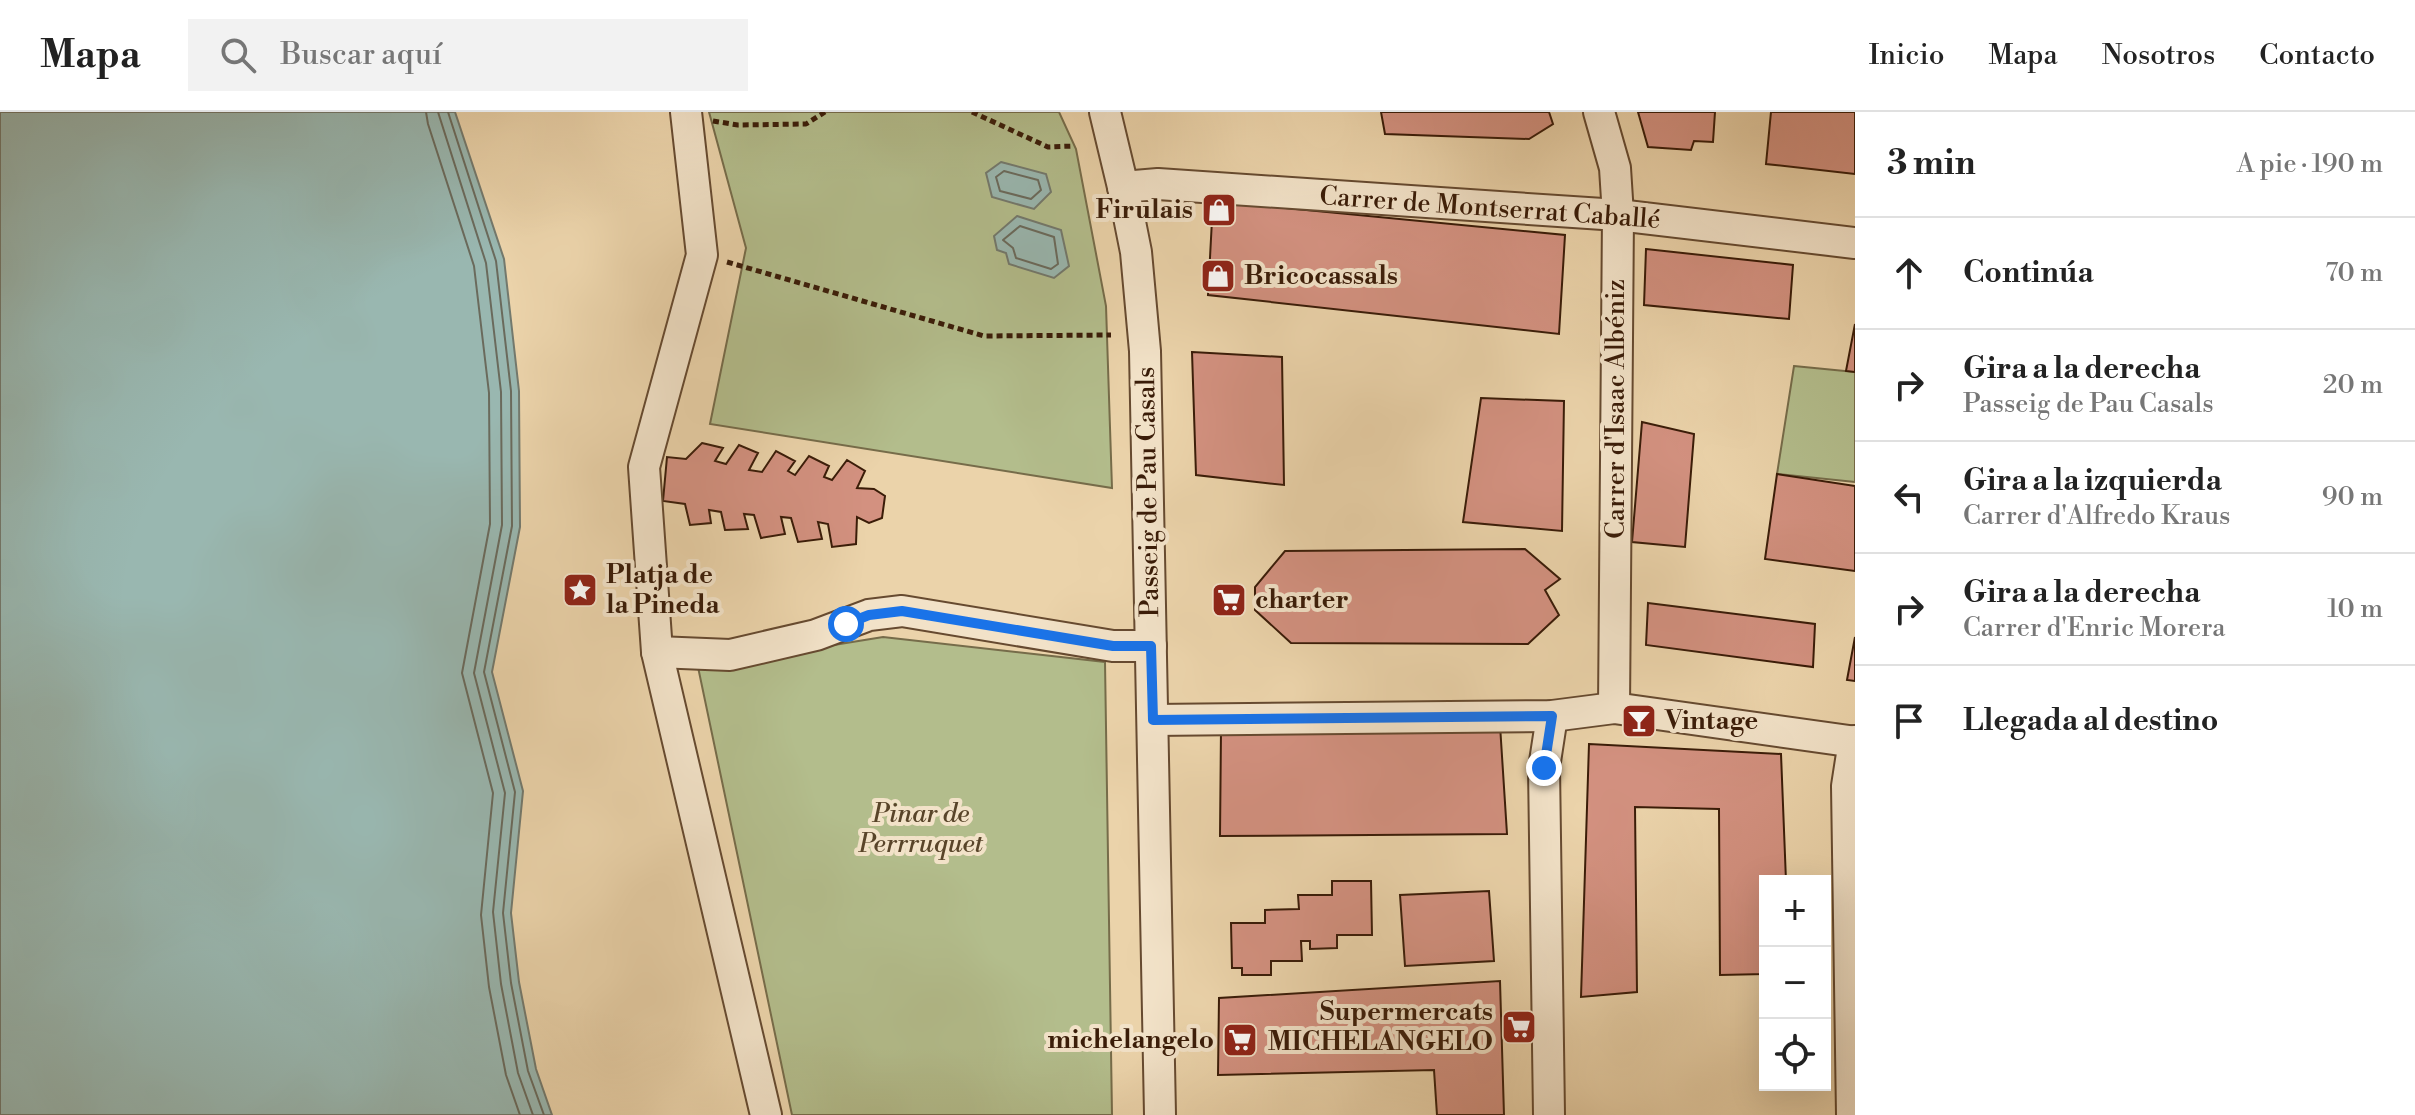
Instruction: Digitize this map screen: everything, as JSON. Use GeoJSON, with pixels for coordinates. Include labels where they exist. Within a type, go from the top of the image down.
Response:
{"type":"FeatureCollection","features":[{"type":"Feature","properties":{"kind":"street","name":"Passeig de Pau Casals"},"geometry":{"type":"LineString","coordinates":[[1105,112],[1136,252],[1145,351],[1160,1115]]}},
{"type":"Feature","properties":{"kind":"street","name":"Carrer d'Isaac Albéniz"},"geometry":{"type":"LineString","coordinates":[[1599,112],[1615,168],[1618,215],[1614,708]]}},
{"type":"Feature","properties":{"kind":"street"},"geometry":{"type":"LineString","coordinates":[[686,114],[702,255],[644,467],[657,652],[766,1115]]}},
{"type":"Feature","properties":{"kind":"street","name":"Carrer de Montserrat Caballé"},"geometry":{"type":"LineString","coordinates":[[1123,187],[1158,184],[1618,215],[1855,243]]}},
{"type":"Feature","properties":{"kind":"street"},"geometry":{"type":"LineString","coordinates":[[657,652],[730,655],[816,635],[869,615],[902,611],[1113,646],[1151,646]]}},
{"type":"Feature","properties":{"kind":"street"},"geometry":{"type":"LineString","coordinates":[[1153,720],[1552,716],[1614,708],[1854,742],[1847,786],[1852,1115]]}},
{"type":"Feature","properties":{"kind":"street"},"geometry":{"type":"LineString","coordinates":[[1549,1115],[1544,768],[1552,716]]}},
{"type":"Feature","properties":{"kind":"path"},"geometry":{"type":"LineString","coordinates":[[686,114],[738,125],[806,124],[825,112]]}},
{"type":"Feature","properties":{"kind":"path"},"geometry":{"type":"LineString","coordinates":[[972,112],[1048,147],[1074,146]]}},
{"type":"Feature","properties":{"kind":"path"},"geometry":{"type":"LineString","coordinates":[[702,255],[984,336],[1111,335]]}},
{"type":"Feature","properties":{"kind":"green space"},"geometry":{"type":"Polygon","coordinates":[[[709,112],[1059,112],[1076,149],[1106,306],[1112,488],[710,424],[746,248],[709,112]]]}},
{"type":"Feature","properties":{"kind":"green space"},"geometry":{"type":"Polygon","coordinates":[[[1794,366],[1855,372],[1855,482],[1777,474],[1794,366]]]}},
{"type":"Feature","properties":{"kind":"green space","name":"Pinar de Perrruquet"},"geometry":{"type":"Polygon","coordinates":[[[883,637],[1105,662],[1112,1115],[792,1115],[698,667],[883,637]]]}},
{"type":"Feature","properties":{"kind":"water"},"geometry":{"type":"Polygon","coordinates":[[[0,112],[455,112],[504,259],[519,391],[520,527],[492,672],[523,791],[511,913],[519,982],[536,1069],[552,1115],[0,1115],[0,112]]]}},
{"type":"Feature","properties":{"kind":"water"},"geometry":{"type":"Polygon","coordinates":[[[1001,162],[1046,174],[1051,192],[1034,209],[992,197],[986,173],[1001,162]]]}},
{"type":"Feature","properties":{"kind":"water"},"geometry":{"type":"Polygon","coordinates":[[[1017,216],[1061,230],[1069,266],[1054,278],[1009,264],[1006,253],[997,250],[994,236],[1017,216]]]}},
{"type":"Feature","properties":{"kind":"building"},"geometry":{"type":"Polygon","coordinates":[[[1381,112],[1549,112],[1553,124],[1529,139],[1385,134],[1381,112]]]}},
{"type":"Feature","properties":{"kind":"building"},"geometry":{"type":"Polygon","coordinates":[[[1638,112],[1715,112],[1713,142],[1694,141],[1691,150],[1648,147],[1638,112]]]}},
{"type":"Feature","properties":{"kind":"building"},"geometry":{"type":"Polygon","coordinates":[[[1771,112],[1855,112],[1855,174],[1766,164],[1771,112]]]}},
{"type":"Feature","properties":{"kind":"building"},"geometry":{"type":"Polygon","coordinates":[[[1213,201],[1565,235],[1559,334],[1208,295],[1213,201]]]}},
{"type":"Feature","properties":{"kind":"building"},"geometry":{"type":"Polygon","coordinates":[[[1646,249],[1793,265],[1789,319],[1644,305],[1646,249]]]}},
{"type":"Feature","properties":{"kind":"building"},"geometry":{"type":"Polygon","coordinates":[[[1855,324],[1855,372],[1846,371],[1855,324]]]}},
{"type":"Feature","properties":{"kind":"building"},"geometry":{"type":"Polygon","coordinates":[[[1192,352],[1282,357],[1284,485],[1196,475],[1192,352]]]}},
{"type":"Feature","properties":{"kind":"building"},"geometry":{"type":"Polygon","coordinates":[[[1481,398],[1564,401],[1562,531],[1463,522],[1481,398]]]}},
{"type":"Feature","properties":{"kind":"building"},"geometry":{"type":"Polygon","coordinates":[[[1642,422],[1694,434],[1685,547],[1632,542],[1642,422]]]}},
{"type":"Feature","properties":{"kind":"building"},"geometry":{"type":"Polygon","coordinates":[[[702,443],[723,448],[715,461],[726,464],[739,445],[758,453],[749,470],[762,472],[776,451],[795,461],[788,471],[795,475],[809,456],[829,466],[824,477],[832,480],[847,460],[865,471],[857,488],[874,489],[885,496],[882,518],[869,523],[857,517],[856,544],[832,547],[828,524],[818,522],[822,539],[798,542],[791,518],[781,517],[785,534],[761,538],[754,515],[744,514],[748,529],[725,530],[721,512],[709,510],[711,523],[690,525],[685,504],[663,501],[667,457],[686,459],[702,443]]]}},
{"type":"Feature","properties":{"kind":"building"},"geometry":{"type":"Polygon","coordinates":[[[1777,474],[1855,486],[1855,571],[1765,559],[1777,474]]]}},
{"type":"Feature","properties":{"kind":"building"},"geometry":{"type":"Polygon","coordinates":[[[1525,549],[1560,579],[1545,590],[1559,615],[1528,644],[1291,643],[1255,610],[1255,587],[1285,551],[1525,549]]]}},
{"type":"Feature","properties":{"kind":"building"},"geometry":{"type":"Polygon","coordinates":[[[1648,603],[1815,624],[1813,667],[1646,645],[1648,603]]]}},
{"type":"Feature","properties":{"kind":"building"},"geometry":{"type":"Polygon","coordinates":[[[1855,637],[1855,681],[1847,680],[1855,637]]]}},
{"type":"Feature","properties":{"kind":"building"},"geometry":{"type":"Polygon","coordinates":[[[1500,725],[1507,834],[1220,836],[1221,729],[1500,725]]]}},
{"type":"Feature","properties":{"kind":"building"},"geometry":{"type":"Polygon","coordinates":[[[1589,744],[1781,754],[1786,875],[1759,875],[1759,974],[1720,975],[1719,809],[1635,807],[1637,992],[1581,997],[1589,744]]]}},
{"type":"Feature","properties":{"kind":"building"},"geometry":{"type":"Polygon","coordinates":[[[1332,881],[1371,881],[1372,935],[1337,935],[1337,948],[1310,949],[1310,941],[1301,941],[1302,961],[1271,961],[1271,975],[1242,975],[1242,968],[1232,968],[1231,923],[1265,923],[1265,910],[1299,909],[1298,895],[1332,895],[1332,881]]]}},
{"type":"Feature","properties":{"kind":"building"},"geometry":{"type":"Polygon","coordinates":[[[1489,891],[1494,961],[1405,966],[1400,895],[1489,891]]]}},
{"type":"Feature","properties":{"kind":"building"},"geometry":{"type":"Polygon","coordinates":[[[1500,981],[1504,1115],[1437,1115],[1434,1070],[1218,1075],[1219,998],[1500,981]]]}},
{"type":"Feature","properties":{"kind":"place","name":"Firulais"},"geometry":{"type":"Point","coordinates":[1219,210]}},
{"type":"Feature","properties":{"kind":"place","name":"Bricocassals"},"geometry":{"type":"Point","coordinates":[1218,276]}},
{"type":"Feature","properties":{"kind":"place","name":"Platja de la Pineda"},"geometry":{"type":"Point","coordinates":[580,590]}},
{"type":"Feature","properties":{"kind":"place","name":"charter"},"geometry":{"type":"Point","coordinates":[1229,600]}},
{"type":"Feature","properties":{"kind":"place","name":"Vintage"},"geometry":{"type":"Point","coordinates":[1639,721]}},
{"type":"Feature","properties":{"kind":"place","name":"Supermercats MICHELANGELO"},"geometry":{"type":"Point","coordinates":[1519,1027]}},
{"type":"Feature","properties":{"kind":"place","name":"michelangelo"},"geometry":{"type":"Point","coordinates":[1240,1040]}},
{"type":"Feature","properties":{"kind":"route"},"geometry":{"type":"LineString","coordinates":[[846,624],[869,615],[902,611],[1113,646],[1151,646],[1153,720],[1552,716],[1544,768]]}}]}
